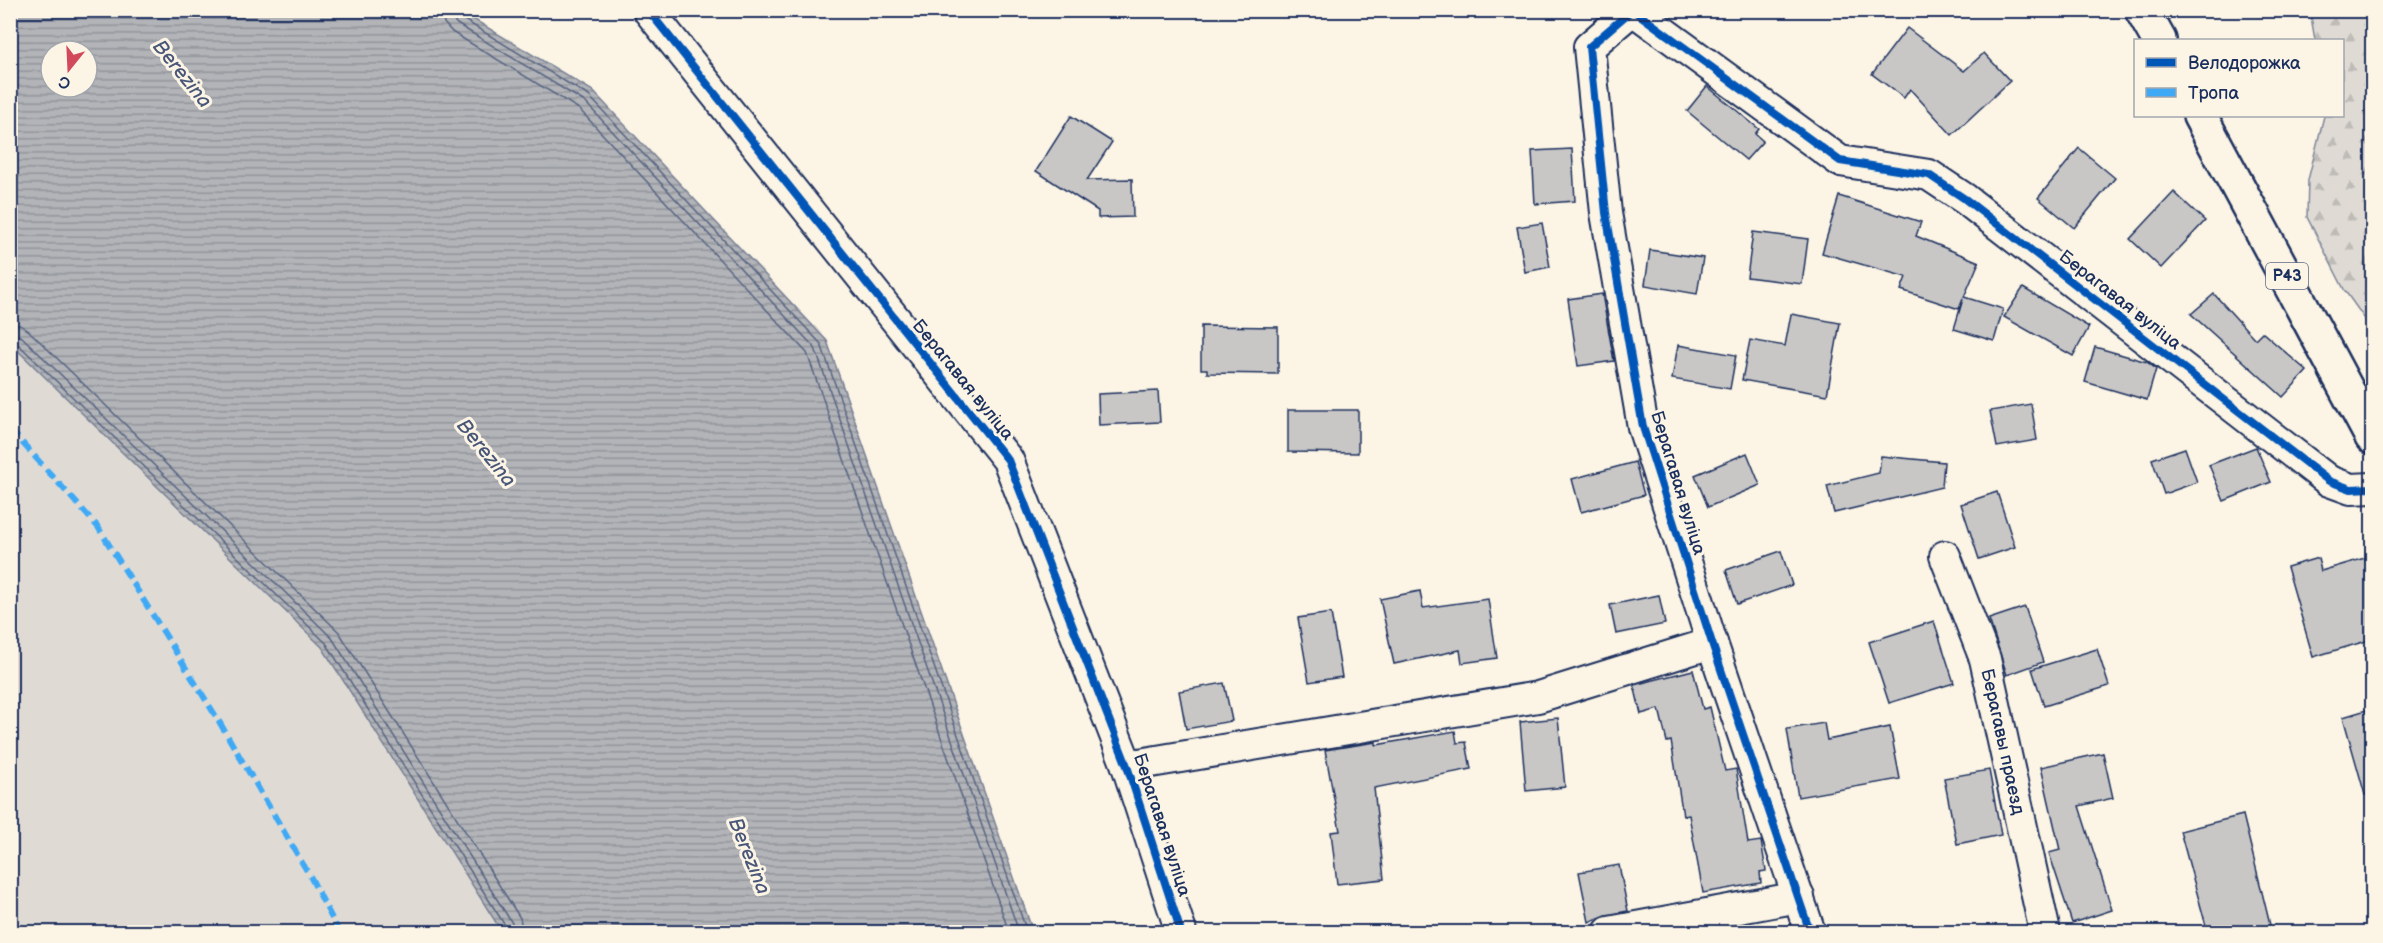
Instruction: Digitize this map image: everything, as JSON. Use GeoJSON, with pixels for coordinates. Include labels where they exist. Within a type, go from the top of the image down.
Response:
{"type":"FeatureCollection","features":[{"type":"Feature","properties":{"kind":"main road"},"geometry":{"type":"LineString","coordinates":[[2142,10],[2158,39]]}},
{"type":"Feature","properties":{"kind":"main road","name":"Р43"},"geometry":{"type":"LineString","coordinates":[[2201,117],[2373,437]]}},
{"type":"Feature","properties":{"kind":"street","name":"Берагавая вуліца"},"geometry":{"type":"LineString","coordinates":[[648,10],[1008,460],[1127,766],[1182,933]]}},
{"type":"Feature","properties":{"kind":"street","name":"Берагавая вуліца"},"geometry":{"type":"LineString","coordinates":[[1810,933],[1712,643],[1643,427],[1606,213],[1589,47],[1633,10],[1840,161],[1929,175],[1965,199],[2328,481],[2351,489],[2373,488]]}},
{"type":"Feature","properties":{"kind":"street","name":"Берагавы праезд"},"geometry":{"type":"LineString","coordinates":[[1945,556],[1985,658],[2045,933]]}},
{"type":"Feature","properties":{"kind":"street","name":"Берагавая вуліца"},"geometry":{"type":"LineString","coordinates":[[1127,766],[1538,697],[1712,643]]}},
{"type":"Feature","properties":{"kind":"street"},"geometry":{"type":"LineString","coordinates":[[1609,933],[1799,897]]}},
{"type":"Feature","properties":{"kind":"green space"},"geometry":{"type":"Polygon","coordinates":[[[2310,11],[2372,11],[2372,329],[2345,291],[2307,217],[2308,180],[2324,117],[2344,117],[2344,39],[2315,39],[2310,11]]]}},
{"type":"Feature","properties":{"kind":"green space"},"geometry":{"type":"Polygon","coordinates":[[[10,285],[346,643],[528,932],[11,932],[10,285]]]}},
{"type":"Feature","properties":{"kind":"water","name":"Berezina"},"geometry":{"type":"Polygon","coordinates":[[[10,11],[460,11],[593,91],[827,341],[1033,932],[502,932],[322,647],[11,344],[10,11]]]}},
{"type":"Feature","properties":{"kind":"building"},"geometry":{"type":"Polygon","coordinates":[[[1907,28],[1964,71],[1984,53],[2010,81],[1952,135],[1910,89],[1904,98],[1872,74],[1907,28]]]}},
{"type":"Feature","properties":{"kind":"building"},"geometry":{"type":"Polygon","coordinates":[[[1707,86],[1759,129],[1755,134],[1763,141],[1746,160],[1687,111],[1707,86]]]}},
{"type":"Feature","properties":{"kind":"building"},"geometry":{"type":"Polygon","coordinates":[[[1071,116],[1112,142],[1087,180],[1132,179],[1133,217],[1098,218],[1098,211],[1036,171],[1071,116]]]}},
{"type":"Feature","properties":{"kind":"building"},"geometry":{"type":"Polygon","coordinates":[[[2079,148],[2115,178],[2074,228],[2038,198],[2079,148]]]}},
{"type":"Feature","properties":{"kind":"building"},"geometry":{"type":"Polygon","coordinates":[[[1572,149],[1575,201],[1535,204],[1532,151],[1572,149]]]}},
{"type":"Feature","properties":{"kind":"building"},"geometry":{"type":"Polygon","coordinates":[[[2174,192],[2205,221],[2161,268],[2130,239],[2174,192]]]}},
{"type":"Feature","properties":{"kind":"building"},"geometry":{"type":"Polygon","coordinates":[[[1839,196],[1921,222],[1916,236],[1979,262],[1964,297],[2003,309],[1994,341],[1954,329],[1963,299],[1959,309],[1901,290],[1906,277],[1822,253],[1839,196]]]}},
{"type":"Feature","properties":{"kind":"building"},"geometry":{"type":"Polygon","coordinates":[[[1542,223],[1550,267],[1525,272],[1517,227],[1542,223]]]}},
{"type":"Feature","properties":{"kind":"building"},"geometry":{"type":"Polygon","coordinates":[[[1753,232],[1808,239],[1802,284],[1747,277],[1753,232]]]}},
{"type":"Feature","properties":{"kind":"building"},"geometry":{"type":"Polygon","coordinates":[[[1650,250],[1703,258],[1697,294],[1645,285],[1650,250]]]}},
{"type":"Feature","properties":{"kind":"building"},"geometry":{"type":"Polygon","coordinates":[[[2023,288],[2089,327],[2073,356],[2004,317],[2023,288]]]}},
{"type":"Feature","properties":{"kind":"building"},"geometry":{"type":"Polygon","coordinates":[[[1602,294],[1614,361],[1578,366],[1568,299],[1602,294]]]}},
{"type":"Feature","properties":{"kind":"building"},"geometry":{"type":"Polygon","coordinates":[[[2214,294],[2255,339],[2262,332],[2307,371],[2283,397],[2191,314],[2214,294]]]}},
{"type":"Feature","properties":{"kind":"building"},"geometry":{"type":"Polygon","coordinates":[[[1791,314],[1840,323],[1827,395],[1742,380],[1750,340],[1785,346],[1791,314]]]}},
{"type":"Feature","properties":{"kind":"building"},"geometry":{"type":"Polygon","coordinates":[[[1201,326],[1278,327],[1278,374],[1207,373],[1207,369],[1201,369],[1201,326]]]}},
{"type":"Feature","properties":{"kind":"building"},"geometry":{"type":"Polygon","coordinates":[[[1678,345],[1736,355],[1730,389],[1672,379],[1678,345]]]}},
{"type":"Feature","properties":{"kind":"building"},"geometry":{"type":"Polygon","coordinates":[[[2095,347],[2147,362],[2156,369],[2147,400],[2085,382],[2095,347]]]}},
{"type":"Feature","properties":{"kind":"building"},"geometry":{"type":"Polygon","coordinates":[[[1158,391],[1160,422],[1099,425],[1098,394],[1158,391]]]}},
{"type":"Feature","properties":{"kind":"building"},"geometry":{"type":"Polygon","coordinates":[[[2031,404],[2037,440],[1997,447],[1990,411],[2031,404]]]}},
{"type":"Feature","properties":{"kind":"building"},"geometry":{"type":"Polygon","coordinates":[[[1288,410],[1358,410],[1358,453],[1288,452],[1288,410]]]}},
{"type":"Feature","properties":{"kind":"building"},"geometry":{"type":"Polygon","coordinates":[[[2256,447],[2271,482],[2224,501],[2209,465],[2256,447]]]}},
{"type":"Feature","properties":{"kind":"building"},"geometry":{"type":"Polygon","coordinates":[[[2185,448],[2197,482],[2164,494],[2152,459],[2185,448]]]}},
{"type":"Feature","properties":{"kind":"building"},"geometry":{"type":"Polygon","coordinates":[[[1747,453],[1760,485],[1708,507],[1695,475],[1747,453]]]}},
{"type":"Feature","properties":{"kind":"building"},"geometry":{"type":"Polygon","coordinates":[[[1881,456],[1944,462],[1942,487],[1834,513],[1827,486],[1879,473],[1881,456]]]}},
{"type":"Feature","properties":{"kind":"building"},"geometry":{"type":"Polygon","coordinates":[[[1635,462],[1644,495],[1581,512],[1572,479],[1635,462]]]}},
{"type":"Feature","properties":{"kind":"building"},"geometry":{"type":"Polygon","coordinates":[[[1997,492],[2015,547],[1979,559],[1961,504],[1997,492]]]}},
{"type":"Feature","properties":{"kind":"building"},"geometry":{"type":"Polygon","coordinates":[[[1781,551],[1792,585],[1737,604],[1726,570],[1781,551]]]}},
{"type":"Feature","properties":{"kind":"building"},"geometry":{"type":"Polygon","coordinates":[[[2318,558],[2321,571],[2365,558],[2373,582],[2373,639],[2313,657],[2287,567],[2318,558]]]}},
{"type":"Feature","properties":{"kind":"building"},"geometry":{"type":"Polygon","coordinates":[[[1420,591],[1423,608],[1488,599],[1497,658],[1462,663],[1460,650],[1394,664],[1380,599],[1420,591]]]}},
{"type":"Feature","properties":{"kind":"building"},"geometry":{"type":"Polygon","coordinates":[[[1659,595],[1665,624],[1616,634],[1610,605],[1659,595]]]}},
{"type":"Feature","properties":{"kind":"building"},"geometry":{"type":"Polygon","coordinates":[[[2025,607],[2043,662],[2007,675],[1989,619],[2025,607]]]}},
{"type":"Feature","properties":{"kind":"building"},"geometry":{"type":"Polygon","coordinates":[[[1331,613],[1342,677],[1309,682],[1298,618],[1331,613]]]}},
{"type":"Feature","properties":{"kind":"building"},"geometry":{"type":"Polygon","coordinates":[[[1934,621],[1954,683],[1889,703],[1869,642],[1934,621]]]}},
{"type":"Feature","properties":{"kind":"building"},"geometry":{"type":"Polygon","coordinates":[[[2097,649],[2109,686],[2044,706],[2032,669],[2097,649]]]}},
{"type":"Feature","properties":{"kind":"building"},"geometry":{"type":"Polygon","coordinates":[[[1693,670],[1703,709],[1710,707],[1725,771],[1736,769],[1748,843],[1761,841],[1766,871],[1760,872],[1761,883],[1703,893],[1689,815],[1683,816],[1671,741],[1667,742],[1659,709],[1641,714],[1634,685],[1693,670]]]}},
{"type":"Feature","properties":{"kind":"building"},"geometry":{"type":"Polygon","coordinates":[[[1224,683],[1232,721],[1186,729],[1179,691],[1224,683]]]}},
{"type":"Feature","properties":{"kind":"building"},"geometry":{"type":"Polygon","coordinates":[[[2373,708],[2373,794],[2365,795],[2343,717],[2373,708]]]}},
{"type":"Feature","properties":{"kind":"building"},"geometry":{"type":"Polygon","coordinates":[[[1558,718],[1565,787],[1526,791],[1520,722],[1558,718]]]}},
{"type":"Feature","properties":{"kind":"building"},"geometry":{"type":"Polygon","coordinates":[[[1824,723],[1827,740],[1890,727],[1900,779],[1798,797],[1787,729],[1824,723]]]}},
{"type":"Feature","properties":{"kind":"building"},"geometry":{"type":"Polygon","coordinates":[[[1455,731],[1457,743],[1466,742],[1471,769],[1374,788],[1384,879],[1337,884],[1331,832],[1340,831],[1325,750],[1376,742],[1376,745],[1455,731]]]}},
{"type":"Feature","properties":{"kind":"building"},"geometry":{"type":"Polygon","coordinates":[[[2103,753],[2113,798],[2079,806],[2112,910],[2072,923],[2049,853],[2060,850],[2041,767],[2103,753]]]}},
{"type":"Feature","properties":{"kind":"building"},"geometry":{"type":"Polygon","coordinates":[[[1989,770],[2001,835],[1957,844],[1944,778],[1989,770]]]}},
{"type":"Feature","properties":{"kind":"building"},"geometry":{"type":"Polygon","coordinates":[[[2243,815],[2272,933],[2208,933],[2180,831],[2243,815]]]}},
{"type":"Feature","properties":{"kind":"building"},"geometry":{"type":"Polygon","coordinates":[[[1619,865],[1628,911],[1606,915],[1589,922],[1579,872],[1619,865]]]}},
{"type":"Feature","properties":{"kind":"marked path"},"geometry":{"type":"LineString","coordinates":[[10,429],[98,527],[217,718],[310,876],[339,932]]}},
{"type":"Feature","properties":{"kind":"cycle path"},"geometry":{"type":"LineString","coordinates":[[648,10],[1008,460],[1127,766],[1181,932]]}},
{"type":"Feature","properties":{"kind":"cycle path"},"geometry":{"type":"LineString","coordinates":[[1632,10],[1589,47],[1606,213],[1643,427],[1712,643],[1810,932]]}},
{"type":"Feature","properties":{"kind":"cycle path"},"geometry":{"type":"LineString","coordinates":[[1633,10],[1840,161],[1929,175],[1965,199],[2329,481],[2351,489],[2372,488]]}}]}
